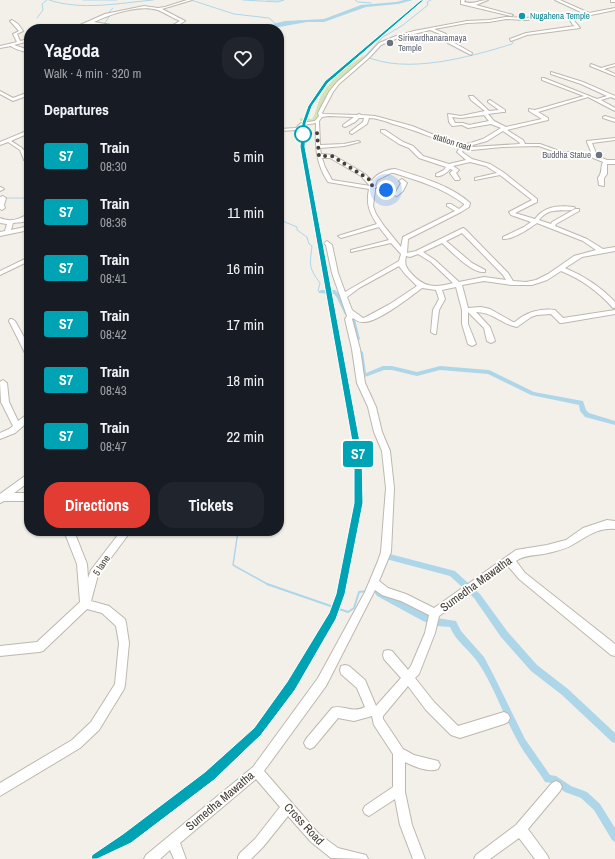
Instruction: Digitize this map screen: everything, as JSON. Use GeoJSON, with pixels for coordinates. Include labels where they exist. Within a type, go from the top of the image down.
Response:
{"type":"FeatureCollection","features":[{"type":"Feature","properties":{"kind":"street"},"geometry":{"type":"LineString","coordinates":[[158,10],[182,4],[190,0]]}},
{"type":"Feature","properties":{"kind":"street"},"geometry":{"type":"LineString","coordinates":[[463,0],[462,3],[523,19]]}},
{"type":"Feature","properties":{"kind":"street"},"geometry":{"type":"LineString","coordinates":[[474,5],[486,0]]}},
{"type":"Feature","properties":{"kind":"street"},"geometry":{"type":"LineString","coordinates":[[557,0],[589,14]]}},
{"type":"Feature","properties":{"kind":"street"},"geometry":{"type":"LineString","coordinates":[[90,23],[110,14],[145,6],[183,21],[178,24]]}},
{"type":"Feature","properties":{"kind":"street"},"geometry":{"type":"LineString","coordinates":[[284,130],[297,129],[303,124],[316,122],[321,116],[320,113],[331,92],[351,71],[368,58],[379,45],[387,40],[430,27],[435,28],[467,22],[489,21],[506,18],[523,19],[569,16],[615,9]]}},
{"type":"Feature","properties":{"kind":"street"},"geometry":{"type":"LineString","coordinates":[[511,40],[526,34],[580,27],[573,22],[569,16]]}},
{"type":"Feature","properties":{"kind":"street"},"geometry":{"type":"LineString","coordinates":[[12,20],[21,31],[15,34],[18,43]]}},
{"type":"Feature","properties":{"kind":"street"},"geometry":{"type":"LineString","coordinates":[[90,23],[97,24]]}},
{"type":"Feature","properties":{"kind":"street"},"geometry":{"type":"LineString","coordinates":[[430,27],[448,38],[449,42],[471,54]]}},
{"type":"Feature","properties":{"kind":"street"},"geometry":{"type":"LineString","coordinates":[[520,29],[526,34]]}},
{"type":"Feature","properties":{"kind":"street"},"geometry":{"type":"LineString","coordinates":[[554,31],[559,34]]}},
{"type":"Feature","properties":{"kind":"street"},"geometry":{"type":"LineString","coordinates":[[0,47],[24,41]]}},
{"type":"Feature","properties":{"kind":"street"},"geometry":{"type":"LineString","coordinates":[[12,44],[14,47],[24,50]]}},
{"type":"Feature","properties":{"kind":"street"},"geometry":{"type":"LineString","coordinates":[[591,65],[615,75]]}},
{"type":"Feature","properties":{"kind":"street"},"geometry":{"type":"LineString","coordinates":[[600,69],[615,65]]}},
{"type":"Feature","properties":{"kind":"street"},"geometry":{"type":"LineString","coordinates":[[552,73],[582,83],[613,97]]}},
{"type":"Feature","properties":{"kind":"street"},"geometry":{"type":"LineString","coordinates":[[543,79],[588,96],[615,110]]}},
{"type":"Feature","properties":{"kind":"street"},"geometry":{"type":"LineString","coordinates":[[0,92],[13,100],[24,95]]}},
{"type":"Feature","properties":{"kind":"street"},"geometry":{"type":"LineString","coordinates":[[588,96],[533,111],[546,119],[504,129],[484,140],[462,147],[459,152],[470,160],[488,165],[529,194],[535,201],[512,212],[513,214],[536,221],[585,240],[603,252]]}},
{"type":"Feature","properties":{"kind":"street"},"geometry":{"type":"LineString","coordinates":[[471,97],[476,104],[487,113],[492,122],[521,141],[523,146]]}},
{"type":"Feature","properties":{"kind":"street"},"geometry":{"type":"LineString","coordinates":[[596,100],[613,97]]}},
{"type":"Feature","properties":{"kind":"street"},"geometry":{"type":"LineString","coordinates":[[490,101],[503,111],[461,117],[450,116],[451,122],[454,125],[463,124],[468,127],[492,122]]}},
{"type":"Feature","properties":{"kind":"street"},"geometry":{"type":"LineString","coordinates":[[345,126],[359,115]]}},
{"type":"Feature","properties":{"kind":"street","name":"station road"},"geometry":{"type":"LineString","coordinates":[[321,116],[359,115],[386,119],[462,147],[475,150],[502,146],[540,145],[561,153],[587,154],[606,162],[615,162]]}},
{"type":"Feature","properties":{"kind":"street"},"geometry":{"type":"LineString","coordinates":[[352,133],[365,123],[367,116]]}},
{"type":"Feature","properties":{"kind":"street"},"geometry":{"type":"LineString","coordinates":[[316,122],[318,122],[317,133],[320,166],[330,181],[373,186],[397,194],[401,190],[404,183],[402,181]]}},
{"type":"Feature","properties":{"kind":"street"},"geometry":{"type":"LineString","coordinates":[[383,131],[401,143],[411,147],[421,157],[449,166],[456,170],[453,173],[457,179]]}},
{"type":"Feature","properties":{"kind":"street"},"geometry":{"type":"LineString","coordinates":[[0,144],[24,133]]}},
{"type":"Feature","properties":{"kind":"street"},"geometry":{"type":"LineString","coordinates":[[594,156],[589,142],[615,139]]}},
{"type":"Feature","properties":{"kind":"street"},"geometry":{"type":"LineString","coordinates":[[8,140],[22,149],[24,154]]}},
{"type":"Feature","properties":{"kind":"street"},"geometry":{"type":"LineString","coordinates":[[318,147],[344,146],[358,142]]}},
{"type":"Feature","properties":{"kind":"street"},"geometry":{"type":"LineString","coordinates":[[319,156],[332,156],[363,174],[373,186]]}},
{"type":"Feature","properties":{"kind":"street"},"geometry":{"type":"LineString","coordinates":[[438,175],[446,171],[449,166],[470,160]]}},
{"type":"Feature","properties":{"kind":"street"},"geometry":{"type":"LineString","coordinates":[[602,185],[601,178],[604,174],[604,164],[606,162]]}},
{"type":"Feature","properties":{"kind":"street"},"geometry":{"type":"LineString","coordinates":[[511,283],[506,274],[463,230],[418,252],[410,255],[404,254],[392,241],[371,209],[375,179],[394,171],[434,183],[459,196],[467,203],[467,206],[459,211],[406,238],[404,254],[401,262],[402,268],[417,283],[422,285],[438,287],[484,279],[511,283],[532,283],[541,280],[578,256],[615,249]]}},
{"type":"Feature","properties":{"kind":"street"},"geometry":{"type":"LineString","coordinates":[[476,179],[500,173]]}},
{"type":"Feature","properties":{"kind":"street"},"geometry":{"type":"LineString","coordinates":[[0,199],[3,198],[0,204],[2,208]]}},
{"type":"Feature","properties":{"kind":"street"},"geometry":{"type":"LineString","coordinates":[[449,205],[459,211]]}},
{"type":"Feature","properties":{"kind":"street"},"geometry":{"type":"LineString","coordinates":[[505,238],[536,221],[541,214],[547,210],[574,209],[554,223],[552,227]]}},
{"type":"Feature","properties":{"kind":"street"},"geometry":{"type":"LineString","coordinates":[[0,220],[3,222],[11,222],[21,221],[24,219]]}},
{"type":"Feature","properties":{"kind":"street"},"geometry":{"type":"LineString","coordinates":[[7,233],[11,222]]}},
{"type":"Feature","properties":{"kind":"street"},"geometry":{"type":"LineString","coordinates":[[341,236],[381,225]]}},
{"type":"Feature","properties":{"kind":"street"},"geometry":{"type":"LineString","coordinates":[[0,234],[24,229]]}},
{"type":"Feature","properties":{"kind":"street"},"geometry":{"type":"LineString","coordinates":[[442,240],[470,264],[483,271]]}},
{"type":"Feature","properties":{"kind":"street"},"geometry":{"type":"LineString","coordinates":[[352,251],[392,241]]}},
{"type":"Feature","properties":{"kind":"street","name":"Sumedha Mawatha"},"geometry":{"type":"LineString","coordinates":[[150,859],[257,771],[322,682],[371,588],[386,552],[390,488],[386,451],[378,432],[372,407],[361,383],[349,316],[335,273],[329,245],[327,243]]}},
{"type":"Feature","properties":{"kind":"street"},"geometry":{"type":"LineString","coordinates":[[418,252],[433,261],[458,284],[468,310],[487,327],[491,341]]}},
{"type":"Feature","properties":{"kind":"street"},"geometry":{"type":"LineString","coordinates":[[0,273],[24,261]]}},
{"type":"Feature","properties":{"kind":"street"},"geometry":{"type":"LineString","coordinates":[[343,297],[357,287],[401,262]]}},
{"type":"Feature","properties":{"kind":"street"},"geometry":{"type":"LineString","coordinates":[[561,268],[571,272],[608,297],[615,306]]}},
{"type":"Feature","properties":{"kind":"street"},"geometry":{"type":"LineString","coordinates":[[349,316],[362,320],[370,320],[376,314],[403,300],[422,285]]}},
{"type":"Feature","properties":{"kind":"street"},"geometry":{"type":"LineString","coordinates":[[434,332],[436,310],[442,298],[438,287]]}},
{"type":"Feature","properties":{"kind":"street"},"geometry":{"type":"LineString","coordinates":[[468,310],[475,309],[490,311],[508,324],[517,325],[525,316],[542,312],[553,312],[562,322],[615,312]]}},
{"type":"Feature","properties":{"kind":"street"},"geometry":{"type":"LineString","coordinates":[[468,310],[465,324],[472,344]]}},
{"type":"Feature","properties":{"kind":"street"},"geometry":{"type":"LineString","coordinates":[[12,321],[24,344]]}},
{"type":"Feature","properties":{"kind":"street"},"geometry":{"type":"LineString","coordinates":[[3,384],[5,402],[17,426]]}},
{"type":"Feature","properties":{"kind":"street"},"geometry":{"type":"LineString","coordinates":[[0,436],[24,420]]}},
{"type":"Feature","properties":{"kind":"street"},"geometry":{"type":"LineString","coordinates":[[1,498],[24,481]]}},
{"type":"Feature","properties":{"kind":"street"},"geometry":{"type":"LineString","coordinates":[[1,498],[24,497]]}},
{"type":"Feature","properties":{"kind":"street","name":"Sumedha Mawatha"},"geometry":{"type":"LineString","coordinates":[[374,712],[414,670],[430,633],[435,613],[519,553],[547,549],[568,543],[586,531],[607,524],[615,525]]}},
{"type":"Feature","properties":{"kind":"street"},"geometry":{"type":"LineString","coordinates":[[71,536],[82,564],[85,604]]}},
{"type":"Feature","properties":{"kind":"street","name":"5 lane"},"geometry":{"type":"LineString","coordinates":[[85,604],[94,573],[122,536]]}},
{"type":"Feature","properties":{"kind":"street"},"geometry":{"type":"LineString","coordinates":[[509,560],[522,576],[615,651]]}},
{"type":"Feature","properties":{"kind":"street"},"geometry":{"type":"LineString","coordinates":[[371,588],[403,597],[435,613]]}},
{"type":"Feature","properties":{"kind":"street"},"geometry":{"type":"LineString","coordinates":[[0,651],[39,646],[85,604]]}},
{"type":"Feature","properties":{"kind":"street"},"geometry":{"type":"LineString","coordinates":[[0,790],[76,744],[95,726],[120,685],[124,643],[121,623],[105,609],[85,604]]}},
{"type":"Feature","properties":{"kind":"street"},"geometry":{"type":"LineString","coordinates":[[388,655],[430,706],[455,731],[460,732],[504,718]]}},
{"type":"Feature","properties":{"kind":"street"},"geometry":{"type":"LineString","coordinates":[[345,670],[361,684],[378,721],[399,753],[413,760],[434,765]]}},
{"type":"Feature","properties":{"kind":"street"},"geometry":{"type":"LineString","coordinates":[[310,743],[336,712],[353,717],[374,712]]}},
{"type":"Feature","properties":{"kind":"street"},"geometry":{"type":"LineString","coordinates":[[399,753],[399,792],[406,825],[419,859]]}},
{"type":"Feature","properties":{"kind":"street","name":"Cross Road"},"geometry":{"type":"LineString","coordinates":[[257,771],[315,838],[334,857],[362,859]]}},
{"type":"Feature","properties":{"kind":"street"},"geometry":{"type":"LineString","coordinates":[[480,859],[520,829],[556,788]]}},
{"type":"Feature","properties":{"kind":"street"},"geometry":{"type":"LineString","coordinates":[[369,810],[393,793],[399,792]]}},
{"type":"Feature","properties":{"kind":"street"},"geometry":{"type":"LineString","coordinates":[[244,857],[259,843],[288,806]]}},
{"type":"Feature","properties":{"kind":"street"},"geometry":{"type":"LineString","coordinates":[[520,829],[543,859]]}},
{"type":"Feature","properties":{"kind":"street"},"geometry":{"type":"LineString","coordinates":[[172,842],[180,859]]}},
{"type":"Feature","properties":{"kind":"green space"},"geometry":{"type":"Polygon","coordinates":[[[367,55],[340,81],[317,118],[314,121],[300,121],[300,118],[312,119],[320,98],[328,85],[352,63],[367,55]]]}},
{"type":"Feature","properties":{"kind":"water"},"geometry":{"type":"Polygon","coordinates":[[[413,0],[398,4],[366,7],[324,22],[307,22],[284,26],[284,24],[273,24],[285,21],[324,19],[361,5],[413,0]]]}},
{"type":"Feature","properties":{"kind":"waterway"},"geometry":{"type":"LineString","coordinates":[[37,18],[43,10],[42,4],[47,0]]}},
{"type":"Feature","properties":{"kind":"waterway"},"geometry":{"type":"LineString","coordinates":[[49,0],[87,6],[153,0]]}},
{"type":"Feature","properties":{"kind":"waterway"},"geometry":{"type":"LineString","coordinates":[[83,0],[117,0]]}},
{"type":"Feature","properties":{"kind":"waterway"},"geometry":{"type":"LineString","coordinates":[[191,0],[234,14],[269,18],[276,24]]}},
{"type":"Feature","properties":{"kind":"waterway"},"geometry":{"type":"LineString","coordinates":[[243,0],[278,2],[284,0]]}},
{"type":"Feature","properties":{"kind":"waterway"},"geometry":{"type":"LineString","coordinates":[[267,0],[283,0]]}},
{"type":"Feature","properties":{"kind":"waterway"},"geometry":{"type":"LineString","coordinates":[[355,0],[358,2],[371,3]]}},
{"type":"Feature","properties":{"kind":"waterway"},"geometry":{"type":"LineString","coordinates":[[431,0],[427,2],[428,5],[403,25],[383,37],[365,56],[381,61],[399,64],[418,64],[458,59],[512,44],[513,42]]}},
{"type":"Feature","properties":{"kind":"waterway"},"geometry":{"type":"LineString","coordinates":[[104,24],[110,15],[109,12],[113,8]]}},
{"type":"Feature","properties":{"kind":"waterway"},"geometry":{"type":"LineString","coordinates":[[0,198],[24,198]]}},
{"type":"Feature","properties":{"kind":"waterway"},"geometry":{"type":"LineString","coordinates":[[284,221],[297,227],[297,230],[307,237],[309,244],[312,246],[310,262],[313,273],[320,283],[318,291],[321,292]]}},
{"type":"Feature","properties":{"kind":"waterway"},"geometry":{"type":"LineString","coordinates":[[321,292],[335,292],[338,295],[347,313],[352,319],[357,339]]}},
{"type":"Feature","properties":{"kind":"waterway"},"geometry":{"type":"LineString","coordinates":[[360,352],[363,375],[383,368],[392,368],[417,374],[440,368],[489,372],[533,394],[581,403],[583,411],[587,415],[615,423]]}},
{"type":"Feature","properties":{"kind":"waterway"},"geometry":{"type":"LineString","coordinates":[[237,536],[233,565],[268,584]]}},
{"type":"Feature","properties":{"kind":"waterway"},"geometry":{"type":"LineString","coordinates":[[386,556],[452,573],[477,596],[504,634],[534,668],[565,692],[615,739]]}},
{"type":"Feature","properties":{"kind":"waterway"},"geometry":{"type":"LineString","coordinates":[[268,584],[348,612],[354,608],[359,592],[367,591]]}},
{"type":"Feature","properties":{"kind":"waterway"},"geometry":{"type":"LineString","coordinates":[[376,589],[380,594],[426,618],[437,622],[453,624],[462,639],[478,655],[491,678],[522,742],[548,779],[553,779],[568,789],[584,795],[597,807],[615,837]]}},
{"type":"Feature","properties":{"kind":"railway"},"geometry":{"type":"LineString","coordinates":[[344,376],[302,147],[305,121],[310,106],[326,82],[422,0]]}},
{"type":"Feature","properties":{"kind":"railway"},"geometry":{"type":"LineString","coordinates":[[343,585],[358,503],[358,453],[344,375]]}},
{"type":"Feature","properties":{"kind":"railway"},"geometry":{"type":"LineString","coordinates":[[97,859],[127,839],[210,776],[258,731],[291,686],[333,616],[343,584]]}},
{"type":"Feature","properties":{"kind":"train","name":"S7"},"geometry":{"type":"LineString","coordinates":[[97,859],[210,776],[258,731],[291,686],[333,616],[341,594],[358,503],[358,453],[302,147],[304,123],[310,106],[326,82],[422,0]]}},
{"type":"Feature","properties":{"kind":"place","name":"Nugahena Temple"},"geometry":{"type":"Point","coordinates":[522,16]}},
{"type":"Feature","properties":{"kind":"place","name":"Siriwardhanaramaya Temple"},"geometry":{"type":"Point","coordinates":[390,43]}},
{"type":"Feature","properties":{"kind":"place","name":"Buddha Statue"},"geometry":{"type":"Point","coordinates":[599,155]}},
{"type":"Feature","properties":{"kind":"route"},"geometry":{"type":"LineString","coordinates":[[303,134],[317,133],[319,156],[332,156],[363,174],[370,180],[373,188],[386,190]]}}]}
